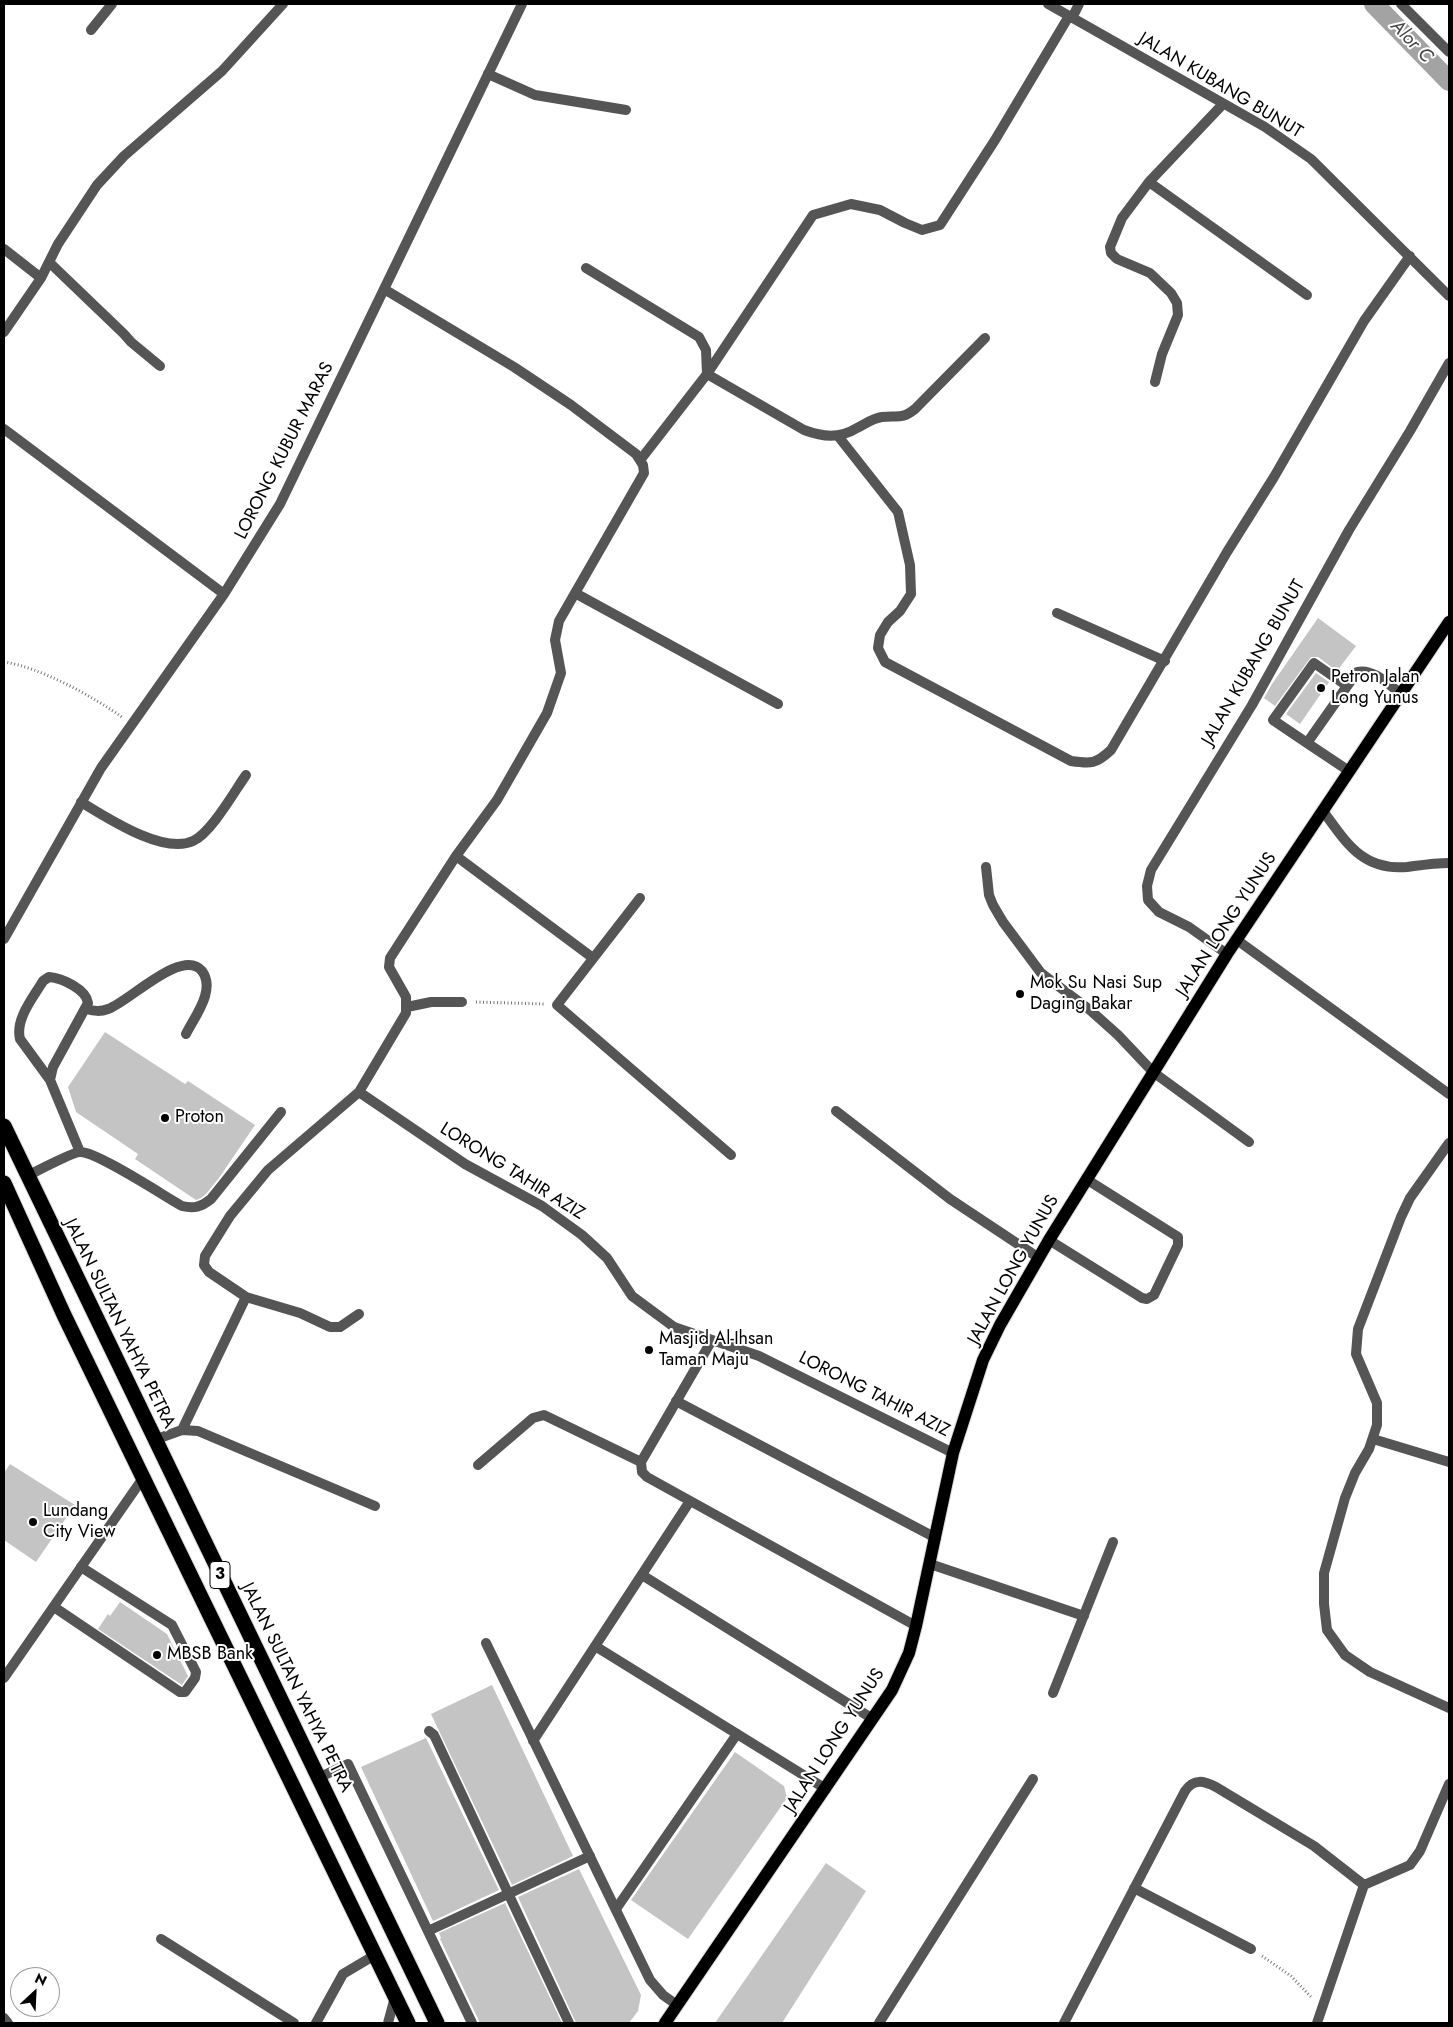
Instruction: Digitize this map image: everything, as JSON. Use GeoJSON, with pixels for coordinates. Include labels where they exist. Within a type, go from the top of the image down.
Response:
{"type":"FeatureCollection","features":[{"type":"Feature","properties":{"kind":"highway","name":"JALAN SULTAN YAHYA PETRA"},"geometry":{"type":"LineString","coordinates":[[4,1126],[437,2023]]}},
{"type":"Feature","properties":{"kind":"highway","name":"3"},"geometry":{"type":"LineString","coordinates":[[4,1183],[64,1315],[408,2023]]}},
{"type":"Feature","properties":{"kind":"main road","name":"JALAN LONG YUNUS"},"geometry":{"type":"LineString","coordinates":[[665,2023],[892,1690],[909,1653],[916,1626],[953,1453],[984,1360],[1000,1325],[1086,1179],[1227,954],[1449,622]]}},
{"type":"Feature","properties":{"kind":"street"},"geometry":{"type":"LineString","coordinates":[[91,30],[112,4]]}},
{"type":"Feature","properties":{"kind":"street"},"geometry":{"type":"LineString","coordinates":[[4,332],[41,278],[58,244],[97,185],[118,162],[222,71],[283,4]]}},
{"type":"Feature","properties":{"kind":"street","name":"LORONG KUBUR MARAS"},"geometry":{"type":"LineString","coordinates":[[4,939],[81,802],[132,723],[224,594],[280,504],[522,4]]}},
{"type":"Feature","properties":{"kind":"street","name":"JALAN KUBANG BUNUT"},"geometry":{"type":"LineString","coordinates":[[1048,4],[1265,126],[1311,159],[1449,296]]}},
{"type":"Feature","properties":{"kind":"street"},"geometry":{"type":"LineString","coordinates":[[641,459],[707,374],[813,215],[851,204],[880,210],[904,224],[922,230],[940,225],[1080,4]]}},
{"type":"Feature","properties":{"kind":"street"},"geometry":{"type":"LineString","coordinates":[[1401,4],[1449,52]]}},
{"type":"Feature","properties":{"kind":"street"},"geometry":{"type":"LineString","coordinates":[[488,74],[535,95],[626,110]]}},
{"type":"Feature","properties":{"kind":"street"},"geometry":{"type":"LineString","coordinates":[[1155,382],[1162,354],[1178,315],[1177,303],[1150,273],[1117,259],[1111,253],[1110,247],[1122,218],[1149,182],[1223,104]]}},
{"type":"Feature","properties":{"kind":"street"},"geometry":{"type":"LineString","coordinates":[[1149,182],[1307,295]]}},
{"type":"Feature","properties":{"kind":"street"},"geometry":{"type":"LineString","coordinates":[[4,249],[41,278]]}},
{"type":"Feature","properties":{"kind":"street"},"geometry":{"type":"LineString","coordinates":[[838,436],[898,512],[910,565],[911,594],[880,635],[878,648],[885,662],[1071,761],[1087,763],[1098,761],[1111,750],[1165,661],[1227,552],[1274,477],[1364,321],[1410,256]]}},
{"type":"Feature","properties":{"kind":"street"},"geometry":{"type":"LineString","coordinates":[[50,263],[131,342],[160,366]]}},
{"type":"Feature","properties":{"kind":"street"},"geometry":{"type":"LineString","coordinates":[[586,268],[699,337],[706,350],[707,374]]}},
{"type":"Feature","properties":{"kind":"street"},"geometry":{"type":"LineString","coordinates":[[359,1314],[344,1326],[335,1328],[300,1313],[246,1296],[209,1272],[204,1265],[205,1256],[230,1216],[268,1170],[359,1092],[404,1019],[407,1007],[406,997],[390,967],[390,958],[456,856],[497,800],[547,713],[562,673],[555,640],[559,621],[641,479],[644,465],[641,459],[571,405],[514,367],[384,290]]}},
{"type":"Feature","properties":{"kind":"street"},"geometry":{"type":"LineString","coordinates":[[707,374],[804,430],[820,436],[838,436],[882,417],[905,417],[985,338]]}},
{"type":"Feature","properties":{"kind":"street","name":"JALAN KUBANG BUNUT"},"geometry":{"type":"LineString","coordinates":[[1227,954],[1189,927],[1159,912],[1148,900],[1147,886],[1151,870],[1252,705],[1349,530],[1449,363]]}},
{"type":"Feature","properties":{"kind":"street"},"geometry":{"type":"LineString","coordinates":[[4,428],[224,594]]}},
{"type":"Feature","properties":{"kind":"street"},"geometry":{"type":"LineString","coordinates":[[575,593],[778,704]]}},
{"type":"Feature","properties":{"kind":"street"},"geometry":{"type":"LineString","coordinates":[[1057,613],[1165,661]]}},
{"type":"Feature","properties":{"kind":"street"},"geometry":{"type":"LineString","coordinates":[[1347,686],[1314,663],[1273,720],[1349,771]]}},
{"type":"Feature","properties":{"kind":"street"},"geometry":{"type":"LineString","coordinates":[[1308,743],[1356,672],[1364,670],[1373,673],[1401,694]]}},
{"type":"Feature","properties":{"kind":"street"},"geometry":{"type":"LineString","coordinates":[[81,802],[124,828],[144,836],[180,844],[194,841],[208,830],[246,775]]}},
{"type":"Feature","properties":{"kind":"street"},"geometry":{"type":"LineString","coordinates":[[1323,811],[1356,854],[1378,864],[1405,867],[1431,863],[1449,863]]}},
{"type":"Feature","properties":{"kind":"street"},"geometry":{"type":"LineString","coordinates":[[456,856],[593,958]]}},
{"type":"Feature","properties":{"kind":"street"},"geometry":{"type":"LineString","coordinates":[[986,867],[989,895],[993,905],[1041,973],[1090,1010],[1118,1035],[1153,1072],[1249,1142]]}},
{"type":"Feature","properties":{"kind":"street"},"geometry":{"type":"LineString","coordinates":[[640,898],[557,1005],[731,1155]]}},
{"type":"Feature","properties":{"kind":"street"},"geometry":{"type":"LineString","coordinates":[[1237,940],[1449,1094]]}},
{"type":"Feature","properties":{"kind":"street"},"geometry":{"type":"LineString","coordinates":[[86,1009],[97,1012],[109,1009],[120,1004],[168,971],[178,966],[188,965],[200,969],[206,978],[208,990],[186,1034]]}},
{"type":"Feature","properties":{"kind":"street"},"geometry":{"type":"LineString","coordinates":[[50,1080],[53,1067],[88,1003],[84,993],[56,978],[49,977],[43,981],[19,1023],[18,1031],[20,1039],[50,1080],[80,1152]]}},
{"type":"Feature","properties":{"kind":"street"},"geometry":{"type":"LineString","coordinates":[[407,1007],[431,1002],[462,1002]]}},
{"type":"Feature","properties":{"kind":"street","name":"LORONG TAHIR AZIZ"},"geometry":{"type":"LineString","coordinates":[[359,1092],[465,1164],[542,1206],[582,1235],[607,1258],[632,1296],[670,1324],[759,1356],[953,1453]]}},
{"type":"Feature","properties":{"kind":"street"},"geometry":{"type":"LineString","coordinates":[[27,1176],[80,1152],[109,1163],[182,1206],[192,1208],[202,1206],[211,1199],[281,1112]]}},
{"type":"Feature","properties":{"kind":"street"},"geometry":{"type":"LineString","coordinates":[[836,1112],[950,1199],[1039,1258]]}},
{"type":"Feature","properties":{"kind":"street"},"geometry":{"type":"LineString","coordinates":[[1449,1143],[1410,1198],[1358,1329],[1356,1354],[1377,1403],[1377,1425],[1370,1449],[1355,1472],[1345,1498],[1324,1573],[1324,1604],[1327,1630],[1345,1655],[1370,1672],[1449,1708]]}},
{"type":"Feature","properties":{"kind":"street"},"geometry":{"type":"LineString","coordinates":[[1049,1240],[1142,1298],[1147,1299],[1154,1295],[1178,1245],[1178,1237],[1086,1179]]}},
{"type":"Feature","properties":{"kind":"street"},"geometry":{"type":"LineString","coordinates":[[182,1430],[246,1296]]}},
{"type":"Feature","properties":{"kind":"street"},"geometry":{"type":"LineString","coordinates":[[712,1340],[641,1462],[644,1475],[916,1626]]}},
{"type":"Feature","properties":{"kind":"street"},"geometry":{"type":"LineString","coordinates":[[676,1402],[936,1538]]}},
{"type":"Feature","properties":{"kind":"street"},"geometry":{"type":"LineString","coordinates":[[478,1465],[533,1418],[544,1415],[641,1462]]}},
{"type":"Feature","properties":{"kind":"street"},"geometry":{"type":"LineString","coordinates":[[154,1440],[182,1430],[198,1431],[375,1506]]}},
{"type":"Feature","properties":{"kind":"street"},"geometry":{"type":"LineString","coordinates":[[1373,1439],[1449,1462]]}},
{"type":"Feature","properties":{"kind":"street"},"geometry":{"type":"LineString","coordinates":[[4,1678],[143,1478]]}},
{"type":"Feature","properties":{"kind":"street"},"geometry":{"type":"LineString","coordinates":[[534,1741],[690,1500]]}},
{"type":"Feature","properties":{"kind":"street"},"geometry":{"type":"LineString","coordinates":[[1053,1693],[1113,1542]]}},
{"type":"Feature","properties":{"kind":"street"},"geometry":{"type":"LineString","coordinates":[[930,1564],[1084,1616]]}},
{"type":"Feature","properties":{"kind":"street"},"geometry":{"type":"LineString","coordinates":[[54,1607],[180,1692],[185,1692],[195,1678],[196,1672],[172,1625],[81,1567]]}},
{"type":"Feature","properties":{"kind":"street"},"geometry":{"type":"LineString","coordinates":[[642,1575],[873,1719]]}},
{"type":"Feature","properties":{"kind":"street"},"geometry":{"type":"LineString","coordinates":[[486,1643],[656,1988],[677,2005]]}},
{"type":"Feature","properties":{"kind":"street"},"geometry":{"type":"LineString","coordinates":[[595,1646],[826,1789]]}},
{"type":"Feature","properties":{"kind":"street"},"geometry":{"type":"LineString","coordinates":[[429,1731],[434,1735],[570,2023]]}},
{"type":"Feature","properties":{"kind":"street"},"geometry":{"type":"LineString","coordinates":[[616,1909],[737,1734]]}},
{"type":"Feature","properties":{"kind":"street"},"geometry":{"type":"LineString","coordinates":[[318,1778],[348,1764],[472,2023]]}},
{"type":"Feature","properties":{"kind":"street"},"geometry":{"type":"LineString","coordinates":[[879,2023],[1033,1778]]}},
{"type":"Feature","properties":{"kind":"street"},"geometry":{"type":"LineString","coordinates":[[1064,2023],[1185,1791],[1191,1784],[1201,1781],[1216,1787],[1314,1846],[1364,1885]]}},
{"type":"Feature","properties":{"kind":"street"},"geometry":{"type":"LineString","coordinates":[[1317,2023],[1364,1885],[1410,1865],[1420,1851],[1449,1784]]}},
{"type":"Feature","properties":{"kind":"street"},"geometry":{"type":"LineString","coordinates":[[428,1931],[590,1856]]}},
{"type":"Feature","properties":{"kind":"street"},"geometry":{"type":"LineString","coordinates":[[1134,1888],[1252,1949]]}},
{"type":"Feature","properties":{"kind":"street"},"geometry":{"type":"LineString","coordinates":[[161,1939],[294,2023]]}},
{"type":"Feature","properties":{"kind":"street"},"geometry":{"type":"LineString","coordinates":[[316,2023],[343,1974],[375,1954]]}},
{"type":"Feature","properties":{"kind":"street"},"geometry":{"type":"LineString","coordinates":[[388,2023],[396,1997]]}},
{"type":"Feature","properties":{"kind":"street"},"geometry":{"type":"LineString","coordinates":[[4,2018],[8,2023]]}},
{"type":"Feature","properties":{"kind":"path"},"geometry":{"type":"LineString","coordinates":[[4,662],[21,664],[96,699],[132,723]]}},
{"type":"Feature","properties":{"kind":"path"},"geometry":{"type":"LineString","coordinates":[[462,1002],[557,1005]]}},
{"type":"Feature","properties":{"kind":"path"},"geometry":{"type":"LineString","coordinates":[[1252,1949],[1291,1976],[1321,2007]]}},
{"type":"Feature","properties":{"kind":"building"},"geometry":{"type":"Polygon","coordinates":[[[1318,618],[1356,646],[1337,671],[1318,657],[1311,657],[1275,706],[1264,698],[1318,618]]]}},
{"type":"Feature","properties":{"kind":"building"},"geometry":{"type":"Polygon","coordinates":[[[1316,673],[1329,682],[1300,724],[1286,714],[1316,673]]]}},
{"type":"Feature","properties":{"kind":"building","name":"Proton"},"geometry":{"type":"Polygon","coordinates":[[[105,1032],[185,1084],[188,1081],[255,1125],[219,1178],[201,1198],[196,1200],[135,1159],[138,1154],[76,1112],[68,1087],[105,1032]]]}},
{"type":"Feature","properties":{"kind":"building","name":"Lundang City View"},"geometry":{"type":"Polygon","coordinates":[[[10,1464],[75,1505],[36,1562],[4,1540],[4,1473],[10,1464]]]}},
{"type":"Feature","properties":{"kind":"building","name":"MBSB Bank"},"geometry":{"type":"Polygon","coordinates":[[[120,1602],[167,1634],[188,1676],[182,1685],[98,1629],[108,1614],[110,1616],[120,1602]]]}},
{"type":"Feature","properties":{"kind":"building"},"geometry":{"type":"Polygon","coordinates":[[[492,1685],[573,1856],[512,1885],[431,1714],[492,1685]]]}},
{"type":"Feature","properties":{"kind":"building"},"geometry":{"type":"Polygon","coordinates":[[[426,1738],[499,1890],[433,1921],[361,1767],[426,1738]]]}},
{"type":"Feature","properties":{"kind":"building"},"geometry":{"type":"Polygon","coordinates":[[[735,1752],[784,1786],[787,1798],[688,1939],[631,1900],[735,1752]]]}},
{"type":"Feature","properties":{"kind":"building"},"geometry":{"type":"Polygon","coordinates":[[[826,1863],[866,1891],[782,2023],[715,2023],[826,1863]]]}},
{"type":"Feature","properties":{"kind":"building"},"geometry":{"type":"Polygon","coordinates":[[[579,1869],[641,1995],[638,2011],[629,2023],[576,2023],[518,1897],[579,1869]]]}},
{"type":"Feature","properties":{"kind":"building"},"geometry":{"type":"Polygon","coordinates":[[[505,1903],[562,2023],[480,2023],[440,1939],[439,1933],[505,1903]]]}},
{"type":"Feature","properties":{"kind":"waterway","name":"Alor C"},"geometry":{"type":"LineString","coordinates":[[1374,4],[1449,81]]}},
{"type":"Feature","properties":{"kind":"place","name":"Petron Jalan Long Yunus"},"geometry":{"type":"Point","coordinates":[1321,688]}},
{"type":"Feature","properties":{"kind":"place","name":"Mok Su Nasi Sup Daging Bakar"},"geometry":{"type":"Point","coordinates":[1020,994]}},
{"type":"Feature","properties":{"kind":"place","name":"Proton"},"geometry":{"type":"Point","coordinates":[165,1118]}},
{"type":"Feature","properties":{"kind":"place","name":"Masjid Al-Ihsan Taman Maju"},"geometry":{"type":"Point","coordinates":[649,1350]}},
{"type":"Feature","properties":{"kind":"place","name":"Lundang City View"},"geometry":{"type":"Point","coordinates":[33,1522]}},
{"type":"Feature","properties":{"kind":"place","name":"MBSB Bank"},"geometry":{"type":"Point","coordinates":[157,1655]}}]}
